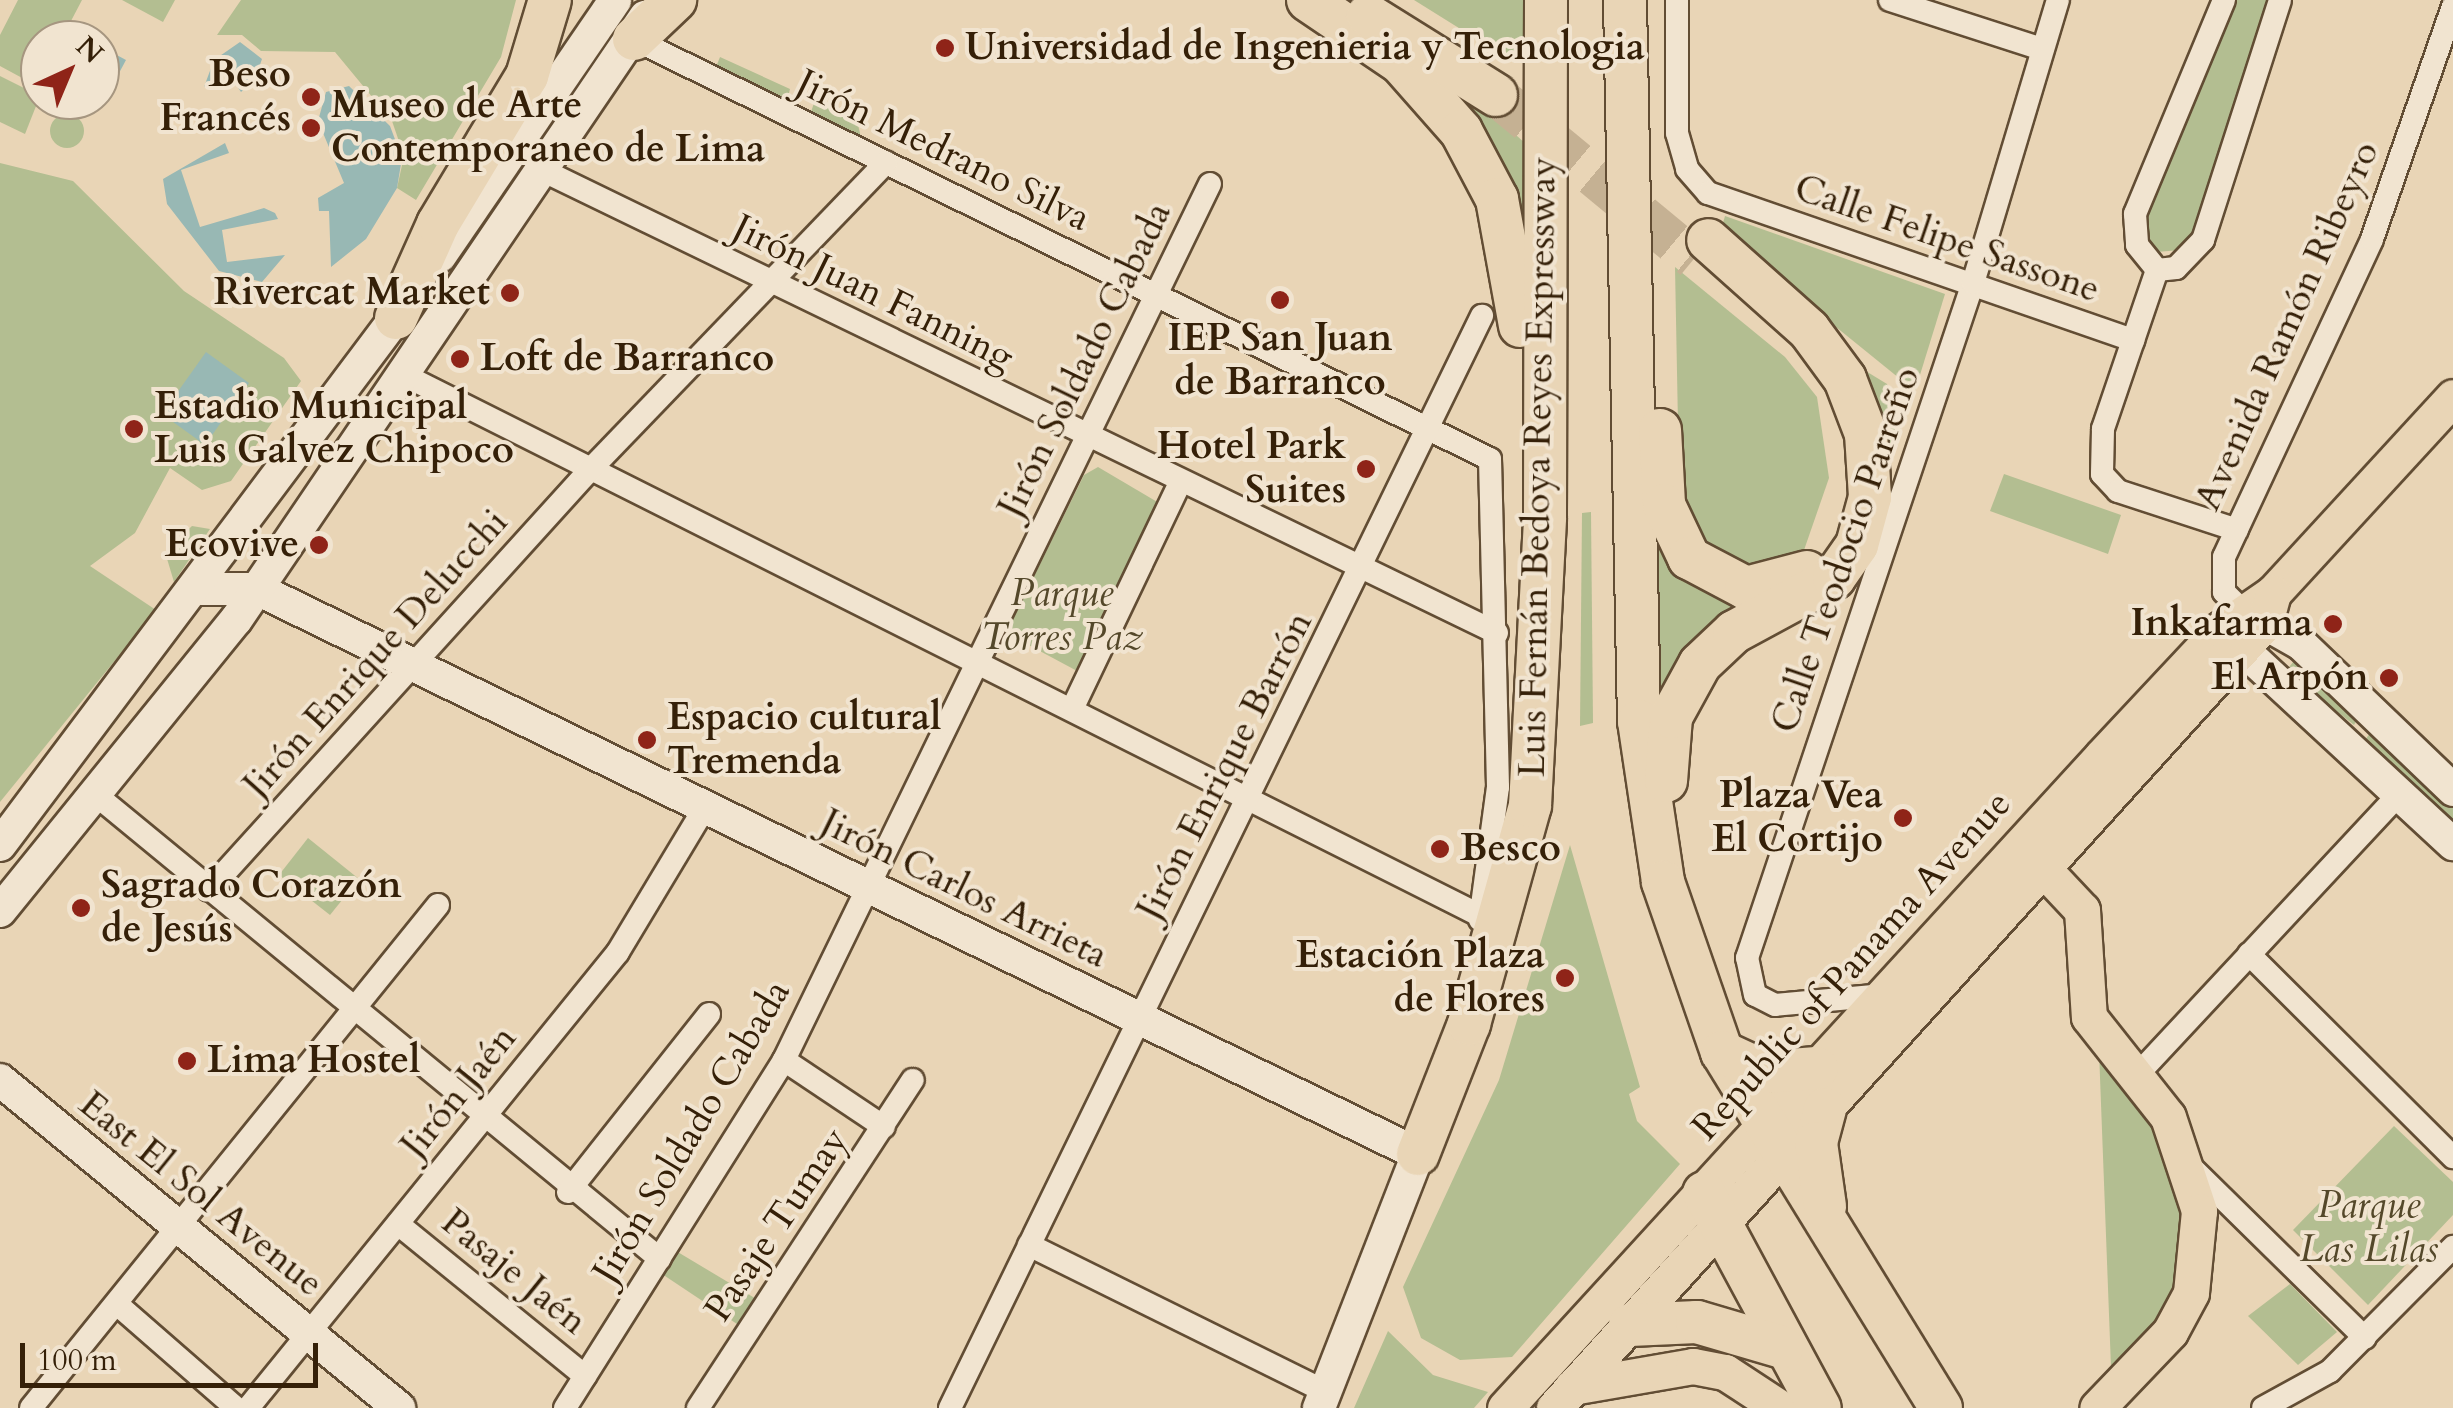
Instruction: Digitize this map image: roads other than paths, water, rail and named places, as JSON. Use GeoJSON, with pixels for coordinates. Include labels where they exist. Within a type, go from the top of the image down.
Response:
{"type":"FeatureCollection","features":[{"type":"Feature","properties":{"kind":"highway"},"geometry":{"type":"LineString","coordinates":[[396,318],[438,224],[527,76],[550,0]]}},
{"type":"Feature","properties":{"kind":"highway"},"geometry":{"type":"LineString","coordinates":[[615,14],[675,0]]}},
{"type":"Feature","properties":{"kind":"highway"},"geometry":{"type":"LineString","coordinates":[[1308,0],[1391,55],[1442,106],[1480,162],[1514,254],[1530,806]]}},
{"type":"Feature","properties":{"kind":"highway"},"geometry":{"type":"LineString","coordinates":[[1326,0],[1421,40],[1504,86],[1402,0]]}},
{"type":"Feature","properties":{"kind":"highway","name":"Luis Fernán Bedoya Reyes Expressway"},"geometry":{"type":"LineString","coordinates":[[1418,1154],[1491,956],[1530,806],[1544,576],[1546,0]]}},
{"type":"Feature","properties":{"kind":"highway"},"geometry":{"type":"LineString","coordinates":[[1626,0],[1639,721],[1662,882],[1688,970],[1722,1052],[1941,1408]]}},
{"type":"Feature","properties":{"kind":"highway"},"geometry":{"type":"LineString","coordinates":[[1626,97],[1645,0]]}},
{"type":"Feature","properties":{"kind":"highway"},"geometry":{"type":"LineString","coordinates":[[1628,274],[1658,371],[1672,532],[1722,582],[1785,583],[1823,558],[1840,527],[1850,473],[1844,433],[1804,360],[1701,250],[1830,355],[1860,410],[1872,477],[1862,533],[1843,568],[1721,642],[1671,717],[1664,764],[1688,970]]}},
{"type":"Feature","properties":{"kind":"highway"},"geometry":{"type":"LineString","coordinates":[[1722,1052],[1766,1072],[1821,1088],[1816,1143],[1829,1226]]}},
{"type":"Feature","properties":{"kind":"highway"},"geometry":{"type":"LineString","coordinates":[[1712,1210],[1782,1347],[1820,1408]]}},
{"type":"Feature","properties":{"kind":"highway"},"geometry":{"type":"LineString","coordinates":[[1630,1325],[1696,1322],[1782,1347]]}},
{"type":"Feature","properties":{"kind":"main road"},"geometry":{"type":"LineString","coordinates":[[0,845],[201,589],[615,14],[654,0]]}},
{"type":"Feature","properties":{"kind":"main road"},"geometry":{"type":"LineString","coordinates":[[0,911],[257,589],[404,375],[544,170],[615,14]]}},
{"type":"Feature","properties":{"kind":"main road","name":"Republic of Panama Avenue"},"geometry":{"type":"LineString","coordinates":[[1505,1408],[1712,1210],[1821,1088],[2039,870],[2249,621],[2453,397]]}},
{"type":"Feature","properties":{"kind":"main road","name":"Jirón Carlos Arrieta"},"geometry":{"type":"LineString","coordinates":[[201,589],[257,589],[1418,1154]]}},
{"type":"Feature","properties":{"kind":"main road"},"geometry":{"type":"LineString","coordinates":[[2249,621],[2375,714],[2448,775]]}},
{"type":"Feature","properties":{"kind":"main road"},"geometry":{"type":"LineString","coordinates":[[2249,621],[2346,744],[2453,844]]}},
{"type":"Feature","properties":{"kind":"main road","name":"Republic of Panama Avenue"},"geometry":{"type":"LineString","coordinates":[[1821,1088],[1884,995],[1998,870],[2249,621]]}},
{"type":"Feature","properties":{"kind":"main road"},"geometry":{"type":"LineString","coordinates":[[2346,744],[2375,714]]}},
{"type":"Feature","properties":{"kind":"main road"},"geometry":{"type":"LineString","coordinates":[[0,887],[34,870]]}},
{"type":"Feature","properties":{"kind":"main road"},"geometry":{"type":"LineString","coordinates":[[1998,870],[2039,870],[2082,910],[2089,1017],[2138,1074],[2190,1166],[2199,1211],[2191,1294],[2170,1332],[2097,1408]]}},
{"type":"Feature","properties":{"kind":"main road","name":"East El Sol Avenue"},"geometry":{"type":"LineString","coordinates":[[0,1080],[399,1408]]}},
{"type":"Feature","properties":{"kind":"main road"},"geometry":{"type":"LineString","coordinates":[[1322,1400],[1418,1154]]}},
{"type":"Feature","properties":{"kind":"main road","name":"Republic of Panama Avenue"},"geometry":{"type":"LineString","coordinates":[[1563,1398],[1630,1325],[1712,1210]]}},
{"type":"Feature","properties":{"kind":"main road"},"geometry":{"type":"LineString","coordinates":[[1563,1398],[1692,1366],[1726,1372],[1780,1408]]}},
{"type":"Feature","properties":{"kind":"street","name":"Calle Felipe Sassone"},"geometry":{"type":"LineString","coordinates":[[1676,0],[1673,84],[1687,169],[1708,193],[2133,340]]}},
{"type":"Feature","properties":{"kind":"street"},"geometry":{"type":"LineString","coordinates":[[1890,0],[2042,49]]}},
{"type":"Feature","properties":{"kind":"street","name":"Calle Teodocio Parreño"},"geometry":{"type":"LineString","coordinates":[[1884,995],[1775,1005],[1755,995],[1747,958],[1974,282],[2058,0]]}},
{"type":"Feature","properties":{"kind":"street"},"geometry":{"type":"LineString","coordinates":[[2157,270],[2137,245],[2136,214],[2224,0]]}},
{"type":"Feature","properties":{"kind":"street"},"geometry":{"type":"LineString","coordinates":[[2157,270],[2176,268],[2203,240],[2280,0]]}},
{"type":"Feature","properties":{"kind":"street","name":"Avenida Ramón Ribeyro"},"geometry":{"type":"LineString","coordinates":[[2249,621],[2221,582],[2237,530],[2372,239],[2453,7]]}},
{"type":"Feature","properties":{"kind":"street","name":"Jirón Medrano Silva"},"geometry":{"type":"LineString","coordinates":[[615,14],[886,162],[1153,290],[1490,460],[1497,633]]}},
{"type":"Feature","properties":{"kind":"street","name":"Jirón Enrique Delucchi"},"geometry":{"type":"LineString","coordinates":[[209,890],[587,473],[886,162]]}},
{"type":"Feature","properties":{"kind":"street","name":"Jirón Juan Fanning"},"geometry":{"type":"LineString","coordinates":[[544,170],[1497,633]]}},
{"type":"Feature","properties":{"kind":"street","name":"Jirón Soldado Cabada"},"geometry":{"type":"LineString","coordinates":[[565,1408],[784,1060],[1088,435],[1153,290],[1210,184]]}},
{"type":"Feature","properties":{"kind":"street"},"geometry":{"type":"LineString","coordinates":[[2157,270],[2103,429],[2102,474],[2118,491],[2237,530]]}},
{"type":"Feature","properties":{"kind":"street","name":"Jirón Enrique Barrón"},"geometry":{"type":"LineString","coordinates":[[950,1408],[1137,1018],[1253,796],[1482,316]]}},
{"type":"Feature","properties":{"kind":"street"},"geometry":{"type":"LineString","coordinates":[[404,375],[587,473],[981,658],[1481,916]]}},
{"type":"Feature","properties":{"kind":"street"},"geometry":{"type":"LineString","coordinates":[[1074,705],[1181,480]]}},
{"type":"Feature","properties":{"kind":"street"},"geometry":{"type":"LineString","coordinates":[[1418,1154],[1481,916],[1498,787],[1497,633]]}},
{"type":"Feature","properties":{"kind":"street"},"geometry":{"type":"LineString","coordinates":[[2138,1074],[2400,793]]}},
{"type":"Feature","properties":{"kind":"street"},"geometry":{"type":"LineString","coordinates":[[96,795],[568,1192],[660,1260]]}},
{"type":"Feature","properties":{"kind":"street","name":"Jirón Jaén"},"geometry":{"type":"LineString","coordinates":[[248,1408],[618,952],[705,807]]}},
{"type":"Feature","properties":{"kind":"street"},"geometry":{"type":"LineString","coordinates":[[31,1408],[180,1230],[438,904]]}},
{"type":"Feature","properties":{"kind":"street"},"geometry":{"type":"LineString","coordinates":[[2249,954],[2453,1157]]}},
{"type":"Feature","properties":{"kind":"street"},"geometry":{"type":"LineString","coordinates":[[568,1192],[709,1014]]}},
{"type":"Feature","properties":{"kind":"street"},"geometry":{"type":"LineString","coordinates":[[784,1060],[884,1127]]}},
{"type":"Feature","properties":{"kind":"street","name":"Pasaje Tumay"},"geometry":{"type":"LineString","coordinates":[[698,1408],[913,1080]]}},
{"type":"Feature","properties":{"kind":"street"},"geometry":{"type":"LineString","coordinates":[[2190,1166],[2365,1338]]}},
{"type":"Feature","properties":{"kind":"street","name":"Pasaje Jaén"},"geometry":{"type":"LineString","coordinates":[[398,1224],[585,1376]]}},
{"type":"Feature","properties":{"kind":"street"},"geometry":{"type":"LineString","coordinates":[[1029,1245],[1322,1400]]}},
{"type":"Feature","properties":{"kind":"street"},"geometry":{"type":"LineString","coordinates":[[2263,1408],[2330,1371],[2453,1247]]}},
{"type":"Feature","properties":{"kind":"street"},"geometry":{"type":"LineString","coordinates":[[118,1305],[236,1408]]}},
{"type":"Feature","properties":{"kind":"water"},"geometry":{"type":"Polygon","coordinates":[[[240,42],[262,59],[255,79],[241,92],[224,67],[204,87],[214,60],[240,42]]]}},
{"type":"Feature","properties":{"kind":"water"},"geometry":{"type":"Polygon","coordinates":[[[349,86],[390,126],[402,158],[397,188],[366,239],[331,267],[329,211],[319,211],[318,198],[344,183],[318,121],[326,92],[349,86]]]}},
{"type":"Feature","properties":{"kind":"water"},"geometry":{"type":"Polygon","coordinates":[[[225,143],[229,153],[181,170],[200,227],[264,208],[275,213],[278,219],[222,230],[227,262],[285,255],[262,282],[219,271],[167,204],[163,179],[225,143]]]}},
{"type":"Feature","properties":{"kind":"water"},"geometry":{"type":"Polygon","coordinates":[[[206,352],[249,383],[205,445],[162,414],[206,352]]]}},
{"type":"Feature","properties":{"kind":"tunnel"},"geometry":{"type":"LineString","coordinates":[[1496,95],[1694,259]]}},
{"type":"Feature","properties":{"kind":"place","name":"Universidad de Ingenieria y Tecnologia"},"geometry":{"type":"Point","coordinates":[945,48]}},
{"type":"Feature","properties":{"kind":"place","name":"Beso Francés"},"geometry":{"type":"Point","coordinates":[311,97]}},
{"type":"Feature","properties":{"kind":"place","name":"Museo de Arte Contemporaneo de Lima"},"geometry":{"type":"Point","coordinates":[311,128]}},
{"type":"Feature","properties":{"kind":"place","name":"Rivercat Market"},"geometry":{"type":"Point","coordinates":[510,293]}},
{"type":"Feature","properties":{"kind":"place","name":"IEP San Juan de Barranco"},"geometry":{"type":"Point","coordinates":[1280,300]}},
{"type":"Feature","properties":{"kind":"place","name":"Loft de Barranco"},"geometry":{"type":"Point","coordinates":[460,359]}},
{"type":"Feature","properties":{"kind":"place","name":"Estadio Municipal Luis Galvez Chipoco"},"geometry":{"type":"Point","coordinates":[134,429]}},
{"type":"Feature","properties":{"kind":"place","name":"Hotel Park Suites"},"geometry":{"type":"Point","coordinates":[1366,469]}},
{"type":"Feature","properties":{"kind":"place","name":"Ecovive"},"geometry":{"type":"Point","coordinates":[319,545]}},
{"type":"Feature","properties":{"kind":"place","name":"Inkafarma"},"geometry":{"type":"Point","coordinates":[2333,624]}},
{"type":"Feature","properties":{"kind":"place","name":"El Arpón"},"geometry":{"type":"Point","coordinates":[2389,678]}},
{"type":"Feature","properties":{"kind":"place","name":"Espacio cultural Tremenda"},"geometry":{"type":"Point","coordinates":[647,740]}},
{"type":"Feature","properties":{"kind":"place","name":"Plaza Vea El Cortijo"},"geometry":{"type":"Point","coordinates":[1903,818]}},
{"type":"Feature","properties":{"kind":"place","name":"Besco"},"geometry":{"type":"Point","coordinates":[1440,849]}},
{"type":"Feature","properties":{"kind":"place","name":"Sagrado Corazón de Jesús"},"geometry":{"type":"Point","coordinates":[81,908]}},
{"type":"Feature","properties":{"kind":"place","name":"Estación Plaza de Flores"},"geometry":{"type":"Point","coordinates":[1565,978]}},
{"type":"Feature","properties":{"kind":"place","name":"Lima Hostel"},"geometry":{"type":"Point","coordinates":[187,1061]}},
{"type":"Feature","properties":{"kind":"park label","name":"Parque Torres Paz"},"geometry":{"type":"Point","coordinates":[1062,616]}},
{"type":"Feature","properties":{"kind":"park label","name":"Parque Las Lilas"},"geometry":{"type":"Point","coordinates":[2369,1228]}}]}
